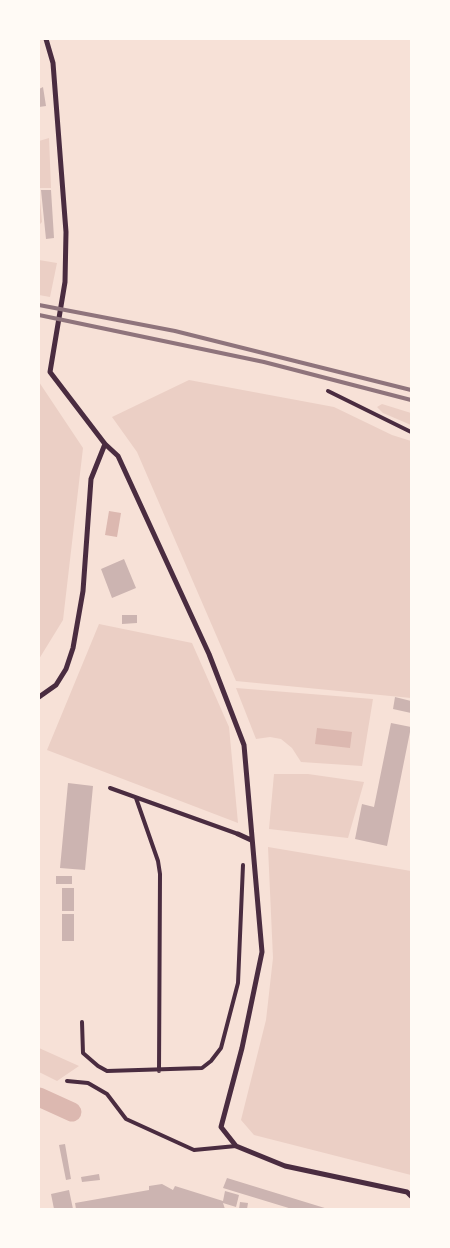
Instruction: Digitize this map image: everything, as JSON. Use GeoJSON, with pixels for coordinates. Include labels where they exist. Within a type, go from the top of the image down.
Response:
{"type":"FeatureCollection","features":[{"type":"Feature","properties":{"kind":"street"},"geometry":{"type":"LineString","coordinates":[[46,39],[53,63],[66,232],[64,282],[50,372],[105,444],[118,456],[209,654],[237,726],[246,762],[251,840],[262,952],[242,1048],[221,1127],[236,1146],[286,1166],[407,1192],[411,1196]]}},
{"type":"Feature","properties":{"kind":"street"},"geometry":{"type":"LineString","coordinates":[[39,697],[49,691],[62,677],[73,648],[83,591],[91,479],[105,444]]}},
{"type":"Feature","properties":{"kind":"street"},"geometry":{"type":"LineString","coordinates":[[238,834],[251,840]]}},
{"type":"Feature","properties":{"kind":"lane"},"geometry":{"type":"LineString","coordinates":[[328,391],[411,432]]}},
{"type":"Feature","properties":{"kind":"lane"},"geometry":{"type":"LineString","coordinates":[[110,788],[238,834]]}},
{"type":"Feature","properties":{"kind":"lane"},"geometry":{"type":"LineString","coordinates":[[136,798],[160,874],[159,1071]]}},
{"type":"Feature","properties":{"kind":"lane"},"geometry":{"type":"LineString","coordinates":[[82,1022],[83,1053],[107,1071],[159,1071],[202,1068],[211,1061],[221,1048],[240,968],[243,865]]}},
{"type":"Feature","properties":{"kind":"lane"},"geometry":{"type":"LineString","coordinates":[[68,1081],[88,1083],[107,1094],[126,1119],[194,1150],[236,1146]]}},
{"type":"Feature","properties":{"kind":"shaded area"},"geometry":{"type":"Polygon","coordinates":[[[49,138],[51,188],[39,188],[39,141],[49,138]]]}},
{"type":"Feature","properties":{"kind":"shaded area"},"geometry":{"type":"Polygon","coordinates":[[[39,188],[42,222],[39,225],[39,188]]]}},
{"type":"Feature","properties":{"kind":"shaded area"},"geometry":{"type":"Polygon","coordinates":[[[39,260],[57,263],[50,297],[39,295],[39,260]]]}},
{"type":"Feature","properties":{"kind":"shaded area"},"geometry":{"type":"Polygon","coordinates":[[[189,380],[334,407],[392,435],[411,441],[411,698],[236,681],[137,452],[112,417],[189,380]]]}},
{"type":"Feature","properties":{"kind":"shaded area"},"geometry":{"type":"Polygon","coordinates":[[[39,382],[83,448],[63,620],[39,659],[39,382]]]}},
{"type":"Feature","properties":{"kind":"shaded area"},"geometry":{"type":"Polygon","coordinates":[[[382,404],[411,413],[411,425],[383,413],[377,407],[382,404]]]}},
{"type":"Feature","properties":{"kind":"shaded area"},"geometry":{"type":"Polygon","coordinates":[[[109,511],[121,513],[117,537],[105,535],[109,511]]]}},
{"type":"Feature","properties":{"kind":"shaded area"},"geometry":{"type":"Polygon","coordinates":[[[99,624],[192,643],[229,727],[238,823],[47,750],[99,624]]]}},
{"type":"Feature","properties":{"kind":"shaded area"},"geometry":{"type":"Polygon","coordinates":[[[236,688],[373,699],[362,766],[301,762],[292,748],[281,739],[270,737],[256,739],[236,688]]]}},
{"type":"Feature","properties":{"kind":"shaded area"},"geometry":{"type":"Polygon","coordinates":[[[317,728],[352,732],[350,748],[315,744],[317,728]]]}},
{"type":"Feature","properties":{"kind":"shaded area"},"geometry":{"type":"Polygon","coordinates":[[[274,774],[308,774],[364,782],[348,838],[269,829],[274,774]]]}},
{"type":"Feature","properties":{"kind":"shaded area"},"geometry":{"type":"Polygon","coordinates":[[[268,847],[411,871],[411,1175],[254,1135],[241,1120],[266,1020],[273,958],[268,847]]]}},
{"type":"Feature","properties":{"kind":"shaded area"},"geometry":{"type":"Polygon","coordinates":[[[39,1048],[79,1066],[57,1081],[39,1072],[39,1048]]]}},
{"type":"Feature","properties":{"kind":"building"},"geometry":{"type":"Polygon","coordinates":[[[43,87],[46,106],[39,107],[39,89],[43,87]]]}},
{"type":"Feature","properties":{"kind":"building"},"geometry":{"type":"Polygon","coordinates":[[[41,190],[51,190],[54,238],[46,239],[41,190]]]}},
{"type":"Feature","properties":{"kind":"building"},"geometry":{"type":"Polygon","coordinates":[[[124,559],[136,588],[112,598],[101,569],[124,559]]]}},
{"type":"Feature","properties":{"kind":"building"},"geometry":{"type":"Polygon","coordinates":[[[122,615],[137,615],[137,623],[122,624],[122,615]]]}},
{"type":"Feature","properties":{"kind":"building"},"geometry":{"type":"Polygon","coordinates":[[[395,697],[411,701],[411,713],[393,709],[395,697]]]}},
{"type":"Feature","properties":{"kind":"building"},"geometry":{"type":"Polygon","coordinates":[[[391,723],[411,727],[387,846],[355,839],[362,804],[374,807],[391,723]]]}},
{"type":"Feature","properties":{"kind":"building"},"geometry":{"type":"Polygon","coordinates":[[[68,783],[93,786],[85,870],[60,868],[68,783]]]}},
{"type":"Feature","properties":{"kind":"building"},"geometry":{"type":"Polygon","coordinates":[[[56,876],[72,876],[72,884],[56,884],[56,876]]]}},
{"type":"Feature","properties":{"kind":"building"},"geometry":{"type":"Polygon","coordinates":[[[62,888],[74,888],[74,911],[62,911],[62,888]]]}},
{"type":"Feature","properties":{"kind":"building"},"geometry":{"type":"Polygon","coordinates":[[[62,914],[74,914],[74,941],[62,941],[62,914]]]}},
{"type":"Feature","properties":{"kind":"building"},"geometry":{"type":"Polygon","coordinates":[[[65,1144],[71,1179],[66,1180],[59,1145],[65,1144]]]}},
{"type":"Feature","properties":{"kind":"building"},"geometry":{"type":"Polygon","coordinates":[[[99,1174],[100,1180],[82,1182],[81,1177],[99,1174]]]}},
{"type":"Feature","properties":{"kind":"building"},"geometry":{"type":"Polygon","coordinates":[[[227,1178],[328,1209],[292,1209],[223,1188],[227,1178]]]}},
{"type":"Feature","properties":{"kind":"building"},"geometry":{"type":"Polygon","coordinates":[[[162,1184],[173,1190],[175,1186],[223,1201],[225,1191],[239,1195],[236,1207],[223,1203],[225,1209],[76,1209],[75,1203],[149,1190],[149,1186],[162,1184]]]}},
{"type":"Feature","properties":{"kind":"building"},"geometry":{"type":"Polygon","coordinates":[[[69,1190],[73,1209],[54,1209],[51,1194],[69,1190]]]}},
{"type":"Feature","properties":{"kind":"building"},"geometry":{"type":"Polygon","coordinates":[[[240,1202],[248,1203],[247,1209],[239,1209],[240,1202]]]}},
{"type":"Feature","properties":{"kind":"waterway"},"geometry":{"type":"LineString","coordinates":[[39,1097],[72,1112]]}},
{"type":"Feature","properties":{"kind":"railway"},"geometry":{"type":"LineString","coordinates":[[39,305],[175,331],[411,390]]}},
{"type":"Feature","properties":{"kind":"railway"},"geometry":{"type":"LineString","coordinates":[[39,315],[264,362],[411,400]]}}]}
